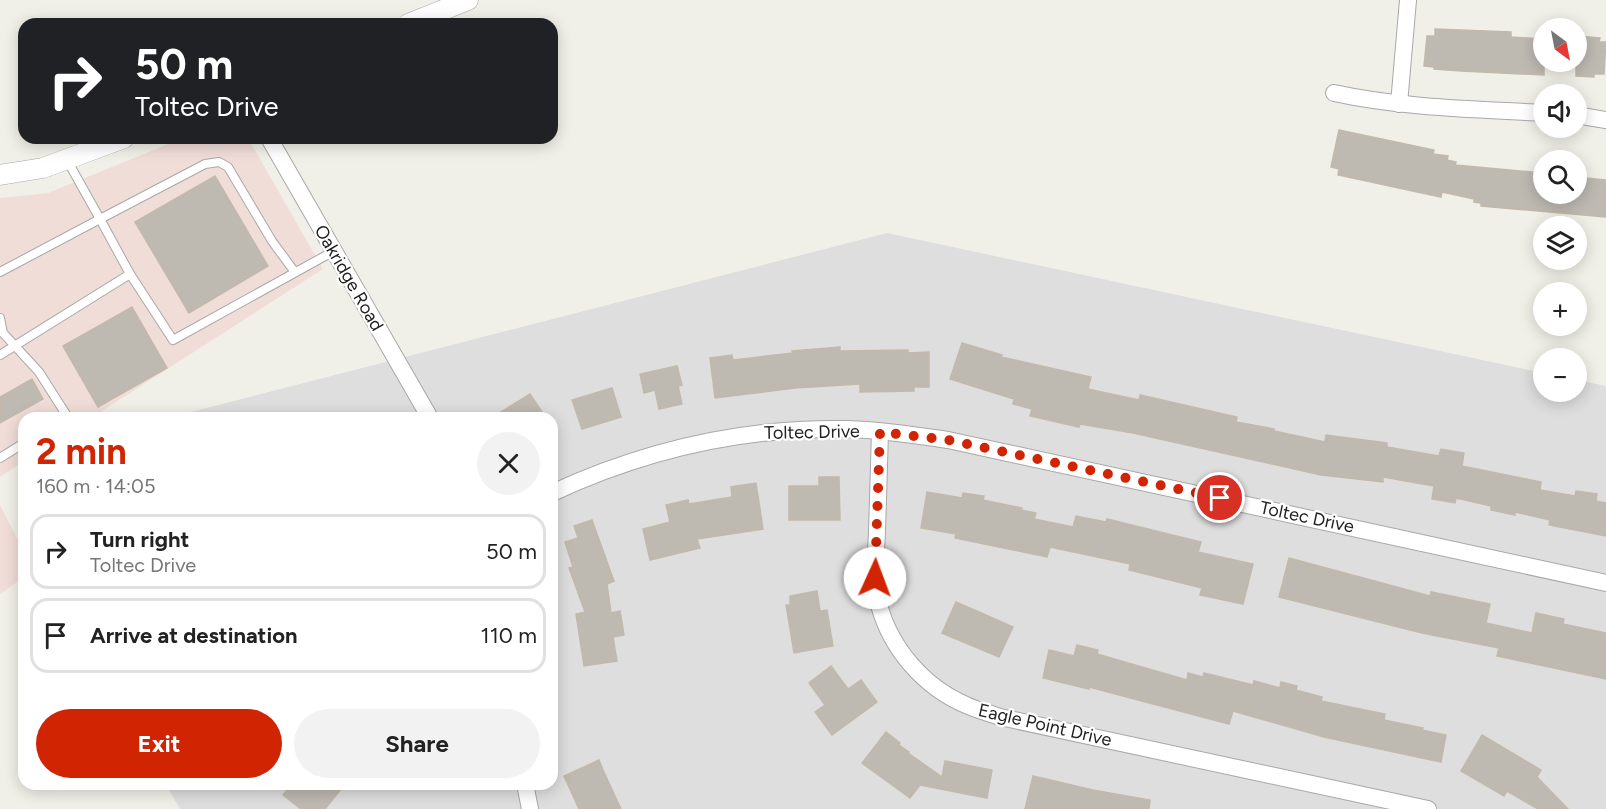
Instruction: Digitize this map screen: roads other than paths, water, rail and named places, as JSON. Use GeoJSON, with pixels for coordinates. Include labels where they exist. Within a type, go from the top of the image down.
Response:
{"type":"FeatureCollection","features":[{"type":"Feature","properties":{"kind":"street"},"geometry":{"type":"LineString","coordinates":[[423,18],[468,0]]}},
{"type":"Feature","properties":{"kind":"street"},"geometry":{"type":"LineString","coordinates":[[1399,104],[1408,0]]}},
{"type":"Feature","properties":{"kind":"street"},"geometry":{"type":"LineString","coordinates":[[1334,93],[1376,102],[1533,112]]}},
{"type":"Feature","properties":{"kind":"street"},"geometry":{"type":"LineString","coordinates":[[1587,117],[1606,120]]}},
{"type":"Feature","properties":{"kind":"street"},"geometry":{"type":"LineString","coordinates":[[0,175],[43,168],[108,144]]}},
{"type":"Feature","properties":{"kind":"street","name":"Oakridge Road"},"geometry":{"type":"LineString","coordinates":[[272,144],[426,412]]}},
{"type":"Feature","properties":{"kind":"street","name":"Toltec Drive"},"geometry":{"type":"LineString","coordinates":[[558,490],[606,469],[709,440],[793,430],[849,429],[948,440],[1606,583]]}},
{"type":"Feature","properties":{"kind":"street","name":"Eagle Point Drive"},"geometry":{"type":"LineString","coordinates":[[880,432],[875,578],[879,605],[889,631],[901,652],[927,681],[949,697],[966,706],[1000,717],[1428,809]]}},
{"type":"Feature","properties":{"kind":"street"},"geometry":{"type":"LineString","coordinates":[[526,790],[527,808]]}},
{"type":"Feature","properties":{"kind":"lane"},"geometry":{"type":"LineString","coordinates":[[67,160],[130,274],[173,340],[294,271],[334,251]]}},
{"type":"Feature","properties":{"kind":"lane"},"geometry":{"type":"LineString","coordinates":[[0,272],[205,164],[219,162],[228,167],[272,241],[294,271]]}},
{"type":"Feature","properties":{"kind":"lane"},"geometry":{"type":"LineString","coordinates":[[0,355],[130,274]]}},
{"type":"Feature","properties":{"kind":"lane"},"geometry":{"type":"LineString","coordinates":[[0,318],[3,333],[39,372],[64,412]]}},
{"type":"Feature","properties":{"kind":"lane"},"geometry":{"type":"LineString","coordinates":[[0,458],[18,447]]}}]}
